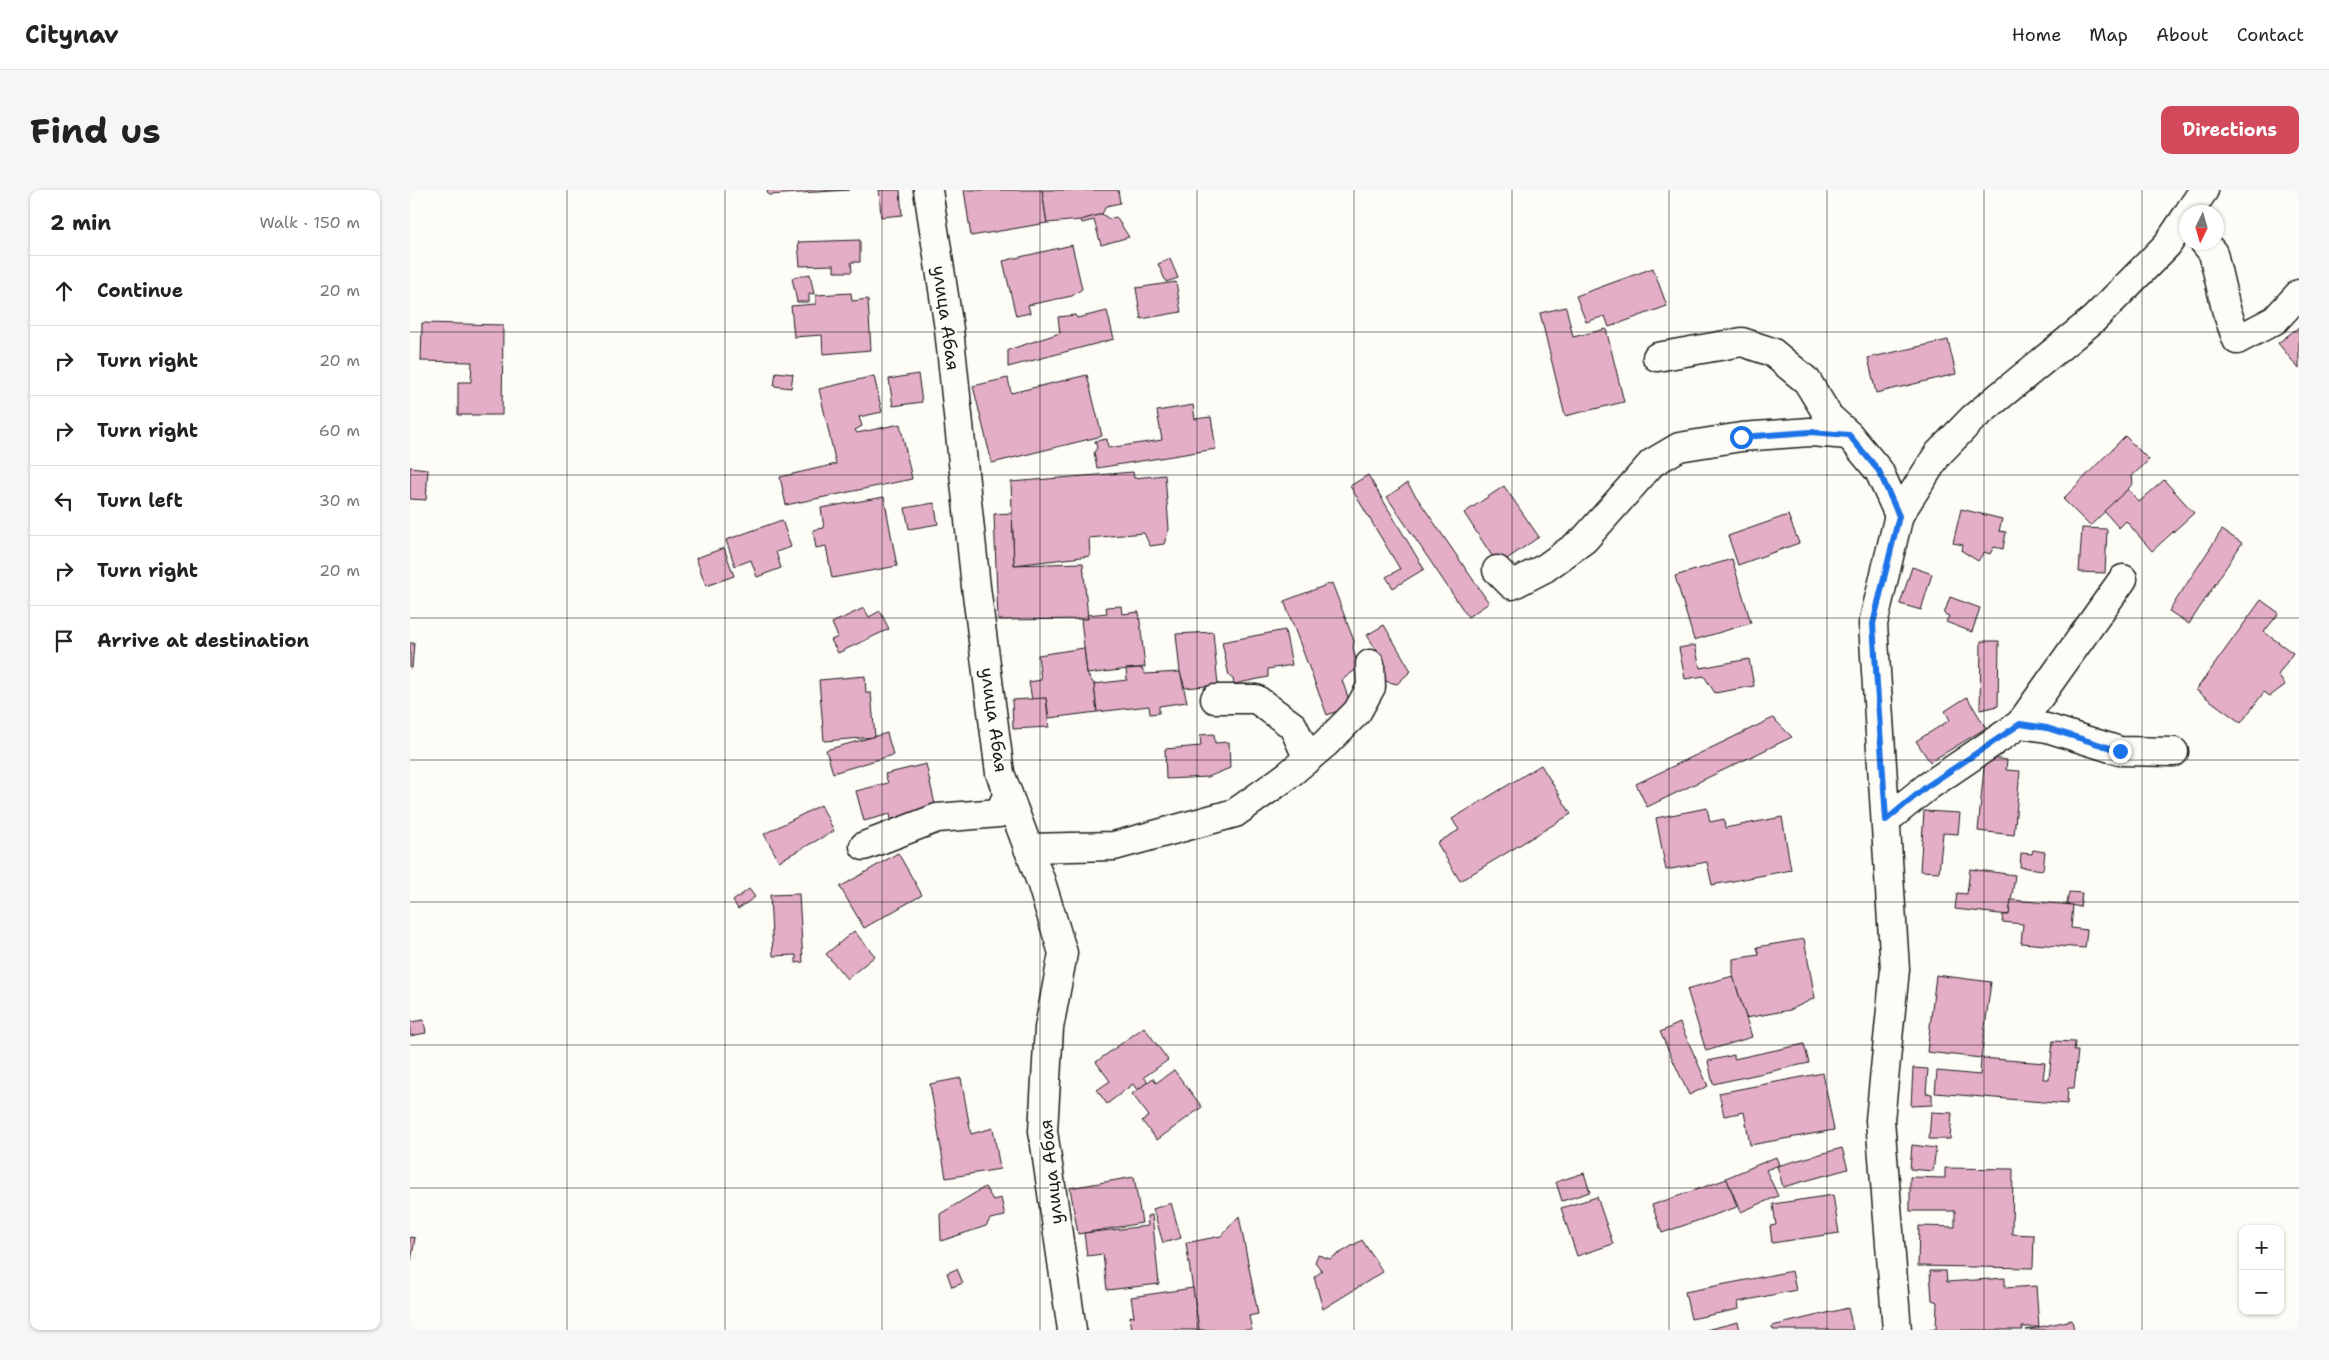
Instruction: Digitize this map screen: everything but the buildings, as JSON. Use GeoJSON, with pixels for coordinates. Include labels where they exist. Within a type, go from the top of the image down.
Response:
{"type":"FeatureCollection","features":[{"type":"Feature","properties":{"kind":"street","name":"улица Абая"},"geometry":{"type":"LineString","coordinates":[[928,190],[949,329],[978,597],[1000,773],[1028,848],[1063,953],[1049,1028],[1043,1132],[1072,1330]]}},
{"type":"Feature","properties":{"kind":"street"},"geometry":{"type":"LineString","coordinates":[[2195,205],[2204,190]]}},
{"type":"Feature","properties":{"kind":"street"},"geometry":{"type":"LineString","coordinates":[[1897,1330],[1880,1120],[1895,969],[1873,624],[1899,516],[1938,454],[1973,418],[2094,318],[2167,245],[2179,229]]}},
{"type":"Feature","properties":{"kind":"street"},"geometry":{"type":"LineString","coordinates":[[2211,250],[2213,253],[2226,309],[2237,340],[2275,320],[2299,294]]}},
{"type":"Feature","properties":{"kind":"street"},"geometry":{"type":"LineString","coordinates":[[1657,357],[1742,342],[1772,352],[1807,381],[1829,417],[1849,435],[1879,471],[1899,516]]}},
{"type":"Feature","properties":{"kind":"street"},"geometry":{"type":"LineString","coordinates":[[1497,570],[1512,585],[1545,568],[1584,540],[1652,463],[1679,447],[1741,437],[1810,432],[1849,435]]}},
{"type":"Feature","properties":{"kind":"street"},"geometry":{"type":"LineString","coordinates":[[1886,820],[1926,787],[2020,724],[2123,579]]}},
{"type":"Feature","properties":{"kind":"street"},"geometry":{"type":"LineString","coordinates":[[1028,848],[1114,846],[1236,813],[1308,759],[1357,712],[1371,687],[1370,664]]}},
{"type":"Feature","properties":{"kind":"street"},"geometry":{"type":"LineString","coordinates":[[1215,699],[1256,699],[1293,726],[1308,759]]}},
{"type":"Feature","properties":{"kind":"street"},"geometry":{"type":"LineString","coordinates":[[2020,724],[2047,728],[2120,751],[2174,752]]}},
{"type":"Feature","properties":{"kind":"street"},"geometry":{"type":"LineString","coordinates":[[864,846],[937,818],[999,812],[1008,794]]}},
{"type":"Feature","properties":{"kind":"route"},"geometry":{"type":"LineString","coordinates":[[1741,437],[1810,432],[1849,435],[1879,471],[1899,516],[1873,624],[1886,820],[1926,787],[2020,724],[2047,728],[2120,751]]}}]}
